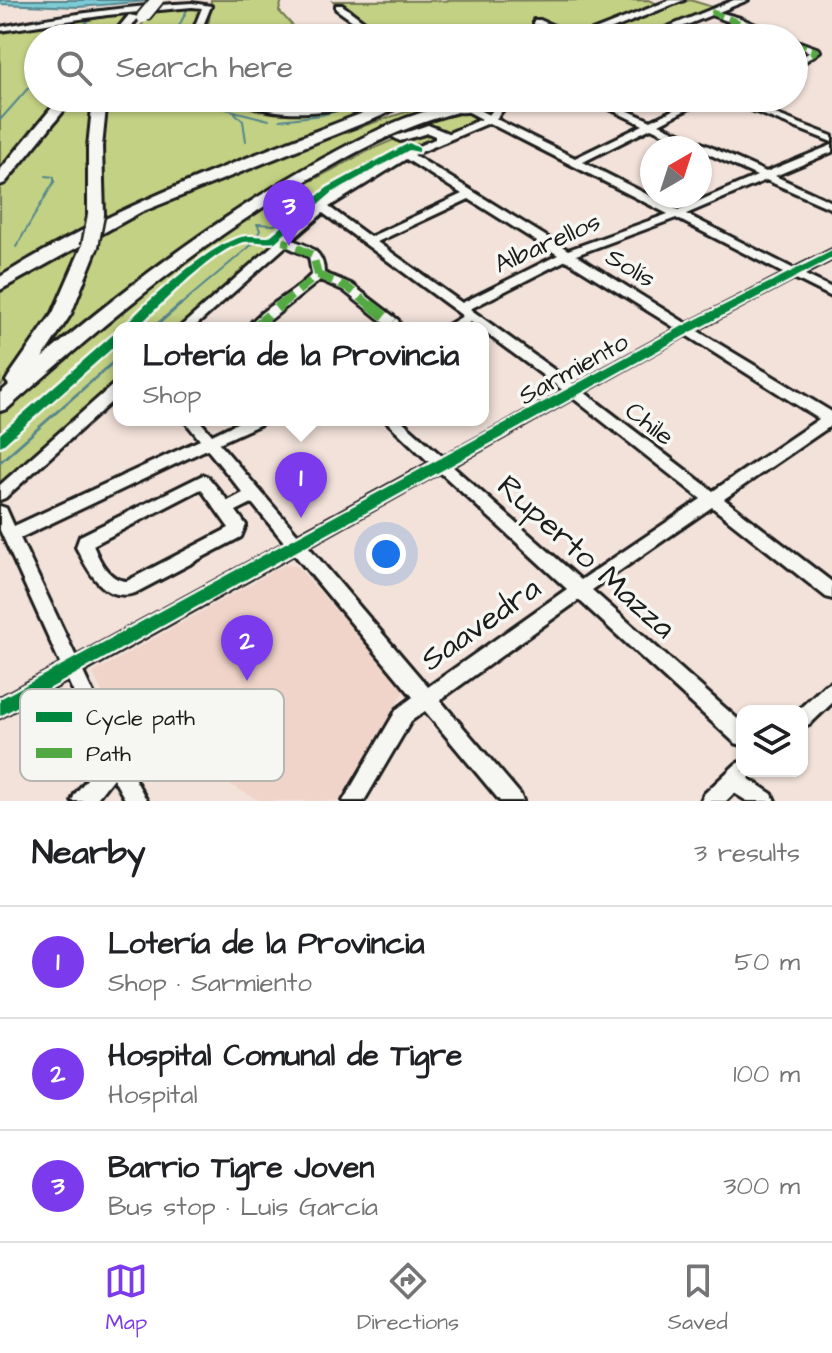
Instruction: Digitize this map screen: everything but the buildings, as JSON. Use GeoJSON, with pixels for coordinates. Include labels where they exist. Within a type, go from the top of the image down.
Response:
{"type":"FeatureCollection","features":[{"type":"Feature","properties":{"kind":"highway"},"geometry":{"type":"LineString","coordinates":[[135,24],[147,0]]}},
{"type":"Feature","properties":{"kind":"highway"},"geometry":{"type":"LineString","coordinates":[[131,24],[157,0]]}},
{"type":"Feature","properties":{"kind":"highway"},"geometry":{"type":"LineString","coordinates":[[0,180],[56,112]]}},
{"type":"Feature","properties":{"kind":"highway"},"geometry":{"type":"LineString","coordinates":[[0,404],[62,314],[90,246],[96,215],[95,147],[99,112]]}},
{"type":"Feature","properties":{"kind":"highway"},"geometry":{"type":"LineString","coordinates":[[0,285],[107,219],[229,168],[378,112]]}},
{"type":"Feature","properties":{"kind":"highway"},"geometry":{"type":"LineString","coordinates":[[229,168],[404,112]]}},
{"type":"Feature","properties":{"kind":"highway"},"geometry":{"type":"LineString","coordinates":[[0,404],[151,276],[269,197],[392,128],[432,112]]}},
{"type":"Feature","properties":{"kind":"highway"},"geometry":{"type":"LineString","coordinates":[[269,197],[413,132],[438,131],[443,134],[440,139]]}},
{"type":"Feature","properties":{"kind":"main road"},"geometry":{"type":"LineString","coordinates":[[615,24],[679,0]]}},
{"type":"Feature","properties":{"kind":"main road"},"geometry":{"type":"LineString","coordinates":[[681,24],[743,0]]}},
{"type":"Feature","properties":{"kind":"street"},"geometry":{"type":"LineString","coordinates":[[28,24],[104,11],[196,2],[207,6],[200,24]]}},
{"type":"Feature","properties":{"kind":"street"},"geometry":{"type":"LineString","coordinates":[[339,7],[361,24]]}},
{"type":"Feature","properties":{"kind":"street"},"geometry":{"type":"LineString","coordinates":[[16,26],[33,9]]}},
{"type":"Feature","properties":{"kind":"street"},"geometry":{"type":"LineString","coordinates":[[708,13],[746,24]]}},
{"type":"Feature","properties":{"kind":"street"},"geometry":{"type":"LineString","coordinates":[[732,24],[738,21]]}},
{"type":"Feature","properties":{"kind":"street"},"geometry":{"type":"LineString","coordinates":[[537,22],[542,24]]}},
{"type":"Feature","properties":{"kind":"street"},"geometry":{"type":"LineString","coordinates":[[0,29],[24,25]]}},
{"type":"Feature","properties":{"kind":"street"},"geometry":{"type":"LineString","coordinates":[[477,124],[483,117],[479,112]]}},
{"type":"Feature","properties":{"kind":"street"},"geometry":{"type":"LineString","coordinates":[[484,112],[832,293]]}},
{"type":"Feature","properties":{"kind":"street"},"geometry":{"type":"LineString","coordinates":[[192,322],[322,207],[365,177],[440,139],[492,118],[496,112]]}},
{"type":"Feature","properties":{"kind":"street"},"geometry":{"type":"LineString","coordinates":[[622,112],[832,206]]}},
{"type":"Feature","properties":{"kind":"street"},"geometry":{"type":"LineString","coordinates":[[576,162],[676,112]]}},
{"type":"Feature","properties":{"kind":"street"},"geometry":{"type":"LineString","coordinates":[[766,112],[832,139]]}},
{"type":"Feature","properties":{"kind":"street","name":"Albarellos"},"geometry":{"type":"LineString","coordinates":[[456,322],[566,255],[678,214],[832,148]]}},
{"type":"Feature","properties":{"kind":"street","name":"Solís"},"geometry":{"type":"LineString","coordinates":[[406,155],[831,419]]}},
{"type":"Feature","properties":{"kind":"street"},"geometry":{"type":"LineString","coordinates":[[368,242],[469,195]]}},
{"type":"Feature","properties":{"kind":"street","name":"Chile"},"geometry":{"type":"LineString","coordinates":[[322,207],[478,322]]}},
{"type":"Feature","properties":{"kind":"street"},"geometry":{"type":"LineString","coordinates":[[286,239],[314,253],[322,276],[361,296],[391,322]]}},
{"type":"Feature","properties":{"kind":"street","name":"Sarmiento"},"geometry":{"type":"LineString","coordinates":[[32,689],[443,466],[687,329],[832,254]]}},
{"type":"Feature","properties":{"kind":"street"},"geometry":{"type":"LineString","coordinates":[[259,322],[322,276]]}},
{"type":"Feature","properties":{"kind":"street","name":"Chile"},"geometry":{"type":"LineString","coordinates":[[489,330],[575,392],[832,592]]}},
{"type":"Feature","properties":{"kind":"street"},"geometry":{"type":"LineString","coordinates":[[0,494],[113,392]]}},
{"type":"Feature","properties":{"kind":"street","name":"Saavedra"},"geometry":{"type":"LineString","coordinates":[[353,801],[404,715],[579,590],[831,419]]}},
{"type":"Feature","properties":{"kind":"street"},"geometry":{"type":"LineString","coordinates":[[196,426],[295,547],[513,801]]}},
{"type":"Feature","properties":{"kind":"street"},"geometry":{"type":"LineString","coordinates":[[11,535],[243,426]]}},
{"type":"Feature","properties":{"kind":"street","name":"Ruperto Mazza"},"geometry":{"type":"LineString","coordinates":[[399,426],[736,731]]}},
{"type":"Feature","properties":{"kind":"street"},"geometry":{"type":"LineString","coordinates":[[203,481],[223,505],[238,525],[235,532],[129,588],[118,590],[110,587],[84,547],[91,537],[203,481]]}},
{"type":"Feature","properties":{"kind":"street"},"geometry":{"type":"LineString","coordinates":[[223,505],[250,491]]}},
{"type":"Feature","properties":{"kind":"street"},"geometry":{"type":"LineString","coordinates":[[0,512],[80,689]]}},
{"type":"Feature","properties":{"kind":"street"},"geometry":{"type":"LineString","coordinates":[[808,713],[832,691]]}},
{"type":"Feature","properties":{"kind":"street","name":"Sarmiento"},"geometry":{"type":"LineString","coordinates":[[0,708],[20,696]]}},
{"type":"Feature","properties":{"kind":"street"},"geometry":{"type":"LineString","coordinates":[[711,801],[737,777]]}},
{"type":"Feature","properties":{"kind":"street"},"geometry":{"type":"LineString","coordinates":[[739,777],[765,801]]}},
{"type":"Feature","properties":{"kind":"street"},"geometry":{"type":"LineString","coordinates":[[82,801],[98,781]]}},
{"type":"Feature","properties":{"kind":"street"},"geometry":{"type":"LineString","coordinates":[[126,781],[137,801]]}},
{"type":"Feature","properties":{"kind":"shaded area"},"geometry":{"type":"Polygon","coordinates":[[[284,565],[297,566],[405,689],[342,801],[260,801],[223,781],[284,781],[284,689],[101,689],[93,673],[284,565]]]}},
{"type":"Feature","properties":{"kind":"green space"},"geometry":{"type":"Polygon","coordinates":[[[211,0],[282,0],[279,11],[291,24],[208,24],[211,0]]]}},
{"type":"Feature","properties":{"kind":"green space"},"geometry":{"type":"Polygon","coordinates":[[[648,0],[658,4],[605,24],[365,24],[333,1],[648,0]]]}},
{"type":"Feature","properties":{"kind":"green space"},"geometry":{"type":"Polygon","coordinates":[[[690,0],[716,8],[675,24],[622,24],[690,0]]]}},
{"type":"Feature","properties":{"kind":"green space"},"geometry":{"type":"Polygon","coordinates":[[[190,3],[202,8],[196,24],[142,24],[156,6],[190,3]]]}},
{"type":"Feature","properties":{"kind":"green space"},"geometry":{"type":"Polygon","coordinates":[[[134,8],[121,24],[48,24],[134,8]]]}},
{"type":"Feature","properties":{"kind":"green space"},"geometry":{"type":"Polygon","coordinates":[[[24,29],[24,112],[47,112],[0,169],[0,33],[24,29]]]}},
{"type":"Feature","properties":{"kind":"green space"},"geometry":{"type":"Polygon","coordinates":[[[60,112],[92,112],[90,173],[103,211],[105,112],[368,112],[141,201],[46,248],[0,276],[0,185],[60,112]]]}},
{"type":"Feature","properties":{"kind":"green space"},"geometry":{"type":"Polygon","coordinates":[[[405,112],[429,112],[382,130],[281,182],[225,217],[116,295],[42,354],[75,301],[96,244],[83,248],[55,310],[0,387],[0,288],[102,225],[263,160],[405,112]]]}},
{"type":"Feature","properties":{"kind":"green space"},"geometry":{"type":"Polygon","coordinates":[[[472,112],[475,119],[444,134],[436,129],[413,130],[353,153],[434,113],[472,112]]]}},
{"type":"Feature","properties":{"kind":"green space"},"geometry":{"type":"Polygon","coordinates":[[[424,131],[438,136],[361,174],[331,195],[185,322],[113,322],[113,385],[0,484],[0,414],[77,344],[158,279],[243,220],[288,193],[401,137],[424,131]]]}},
{"type":"Feature","properties":{"kind":"water"},"geometry":{"type":"Polygon","coordinates":[[[0,0],[159,0],[79,7],[0,4],[0,0]]]}},
{"type":"Feature","properties":{"kind":"waterway"},"geometry":{"type":"LineString","coordinates":[[180,24],[187,10]]}},
{"type":"Feature","properties":{"kind":"waterway"},"geometry":{"type":"LineString","coordinates":[[85,24],[91,17]]}},
{"type":"Feature","properties":{"kind":"waterway"},"geometry":{"type":"LineString","coordinates":[[0,120],[24,93]]}},
{"type":"Feature","properties":{"kind":"waterway"},"geometry":{"type":"LineString","coordinates":[[238,112],[269,120]]}},
{"type":"Feature","properties":{"kind":"waterway"},"geometry":{"type":"LineString","coordinates":[[280,120],[332,112]]}},
{"type":"Feature","properties":{"kind":"waterway"},"geometry":{"type":"LineString","coordinates":[[235,113],[243,121],[246,141]]}},
{"type":"Feature","properties":{"kind":"waterway"},"geometry":{"type":"LineString","coordinates":[[179,306],[255,242],[260,230],[257,224],[274,225],[287,219],[364,166],[408,146]]}},
{"type":"Feature","properties":{"kind":"waterway"},"geometry":{"type":"LineString","coordinates":[[16,247],[54,182],[54,177],[46,176]]}},
{"type":"Feature","properties":{"kind":"waterway"},"geometry":{"type":"LineString","coordinates":[[160,322],[181,304]]}},
{"type":"Feature","properties":{"kind":"waterway"},"geometry":{"type":"LineString","coordinates":[[0,462],[113,362]]}},
{"type":"Feature","properties":{"kind":"marked path"},"geometry":{"type":"LineString","coordinates":[[711,12],[743,24]]}},
{"type":"Feature","properties":{"kind":"marked path"},"geometry":{"type":"LineString","coordinates":[[733,24],[737,20]]}},
{"type":"Feature","properties":{"kind":"marked path"},"geometry":{"type":"LineString","coordinates":[[808,48],[816,51],[808,56]]}},
{"type":"Feature","properties":{"kind":"marked path"},"geometry":{"type":"LineString","coordinates":[[258,322],[303,290],[318,275],[316,260],[309,251],[283,241]]}},
{"type":"Feature","properties":{"kind":"marked path"},"geometry":{"type":"LineString","coordinates":[[318,275],[347,287],[392,322]]}},
{"type":"Feature","properties":{"kind":"cycle path"},"geometry":{"type":"LineString","coordinates":[[136,322],[197,267],[227,246],[245,239],[272,240],[330,190],[409,146],[416,150]]}},
{"type":"Feature","properties":{"kind":"cycle path"},"geometry":{"type":"LineString","coordinates":[[34,689],[687,329],[832,254]]}},
{"type":"Feature","properties":{"kind":"cycle path"},"geometry":{"type":"LineString","coordinates":[[0,441],[113,341]]}},
{"type":"Feature","properties":{"kind":"cycle path"},"geometry":{"type":"LineString","coordinates":[[0,708],[20,697]]}},
{"type":"Feature","properties":{"kind":"place","name":"Barrio Tigre Joven"},"geometry":{"type":"Point","coordinates":[289,246]}},
{"type":"Feature","properties":{"kind":"place","name":"Lotería de la Provincia"},"geometry":{"type":"Point","coordinates":[301,518]}},
{"type":"Feature","properties":{"kind":"place","name":"Hospital Comunal de Tigre"},"geometry":{"type":"Point","coordinates":[247,681]}}]}
